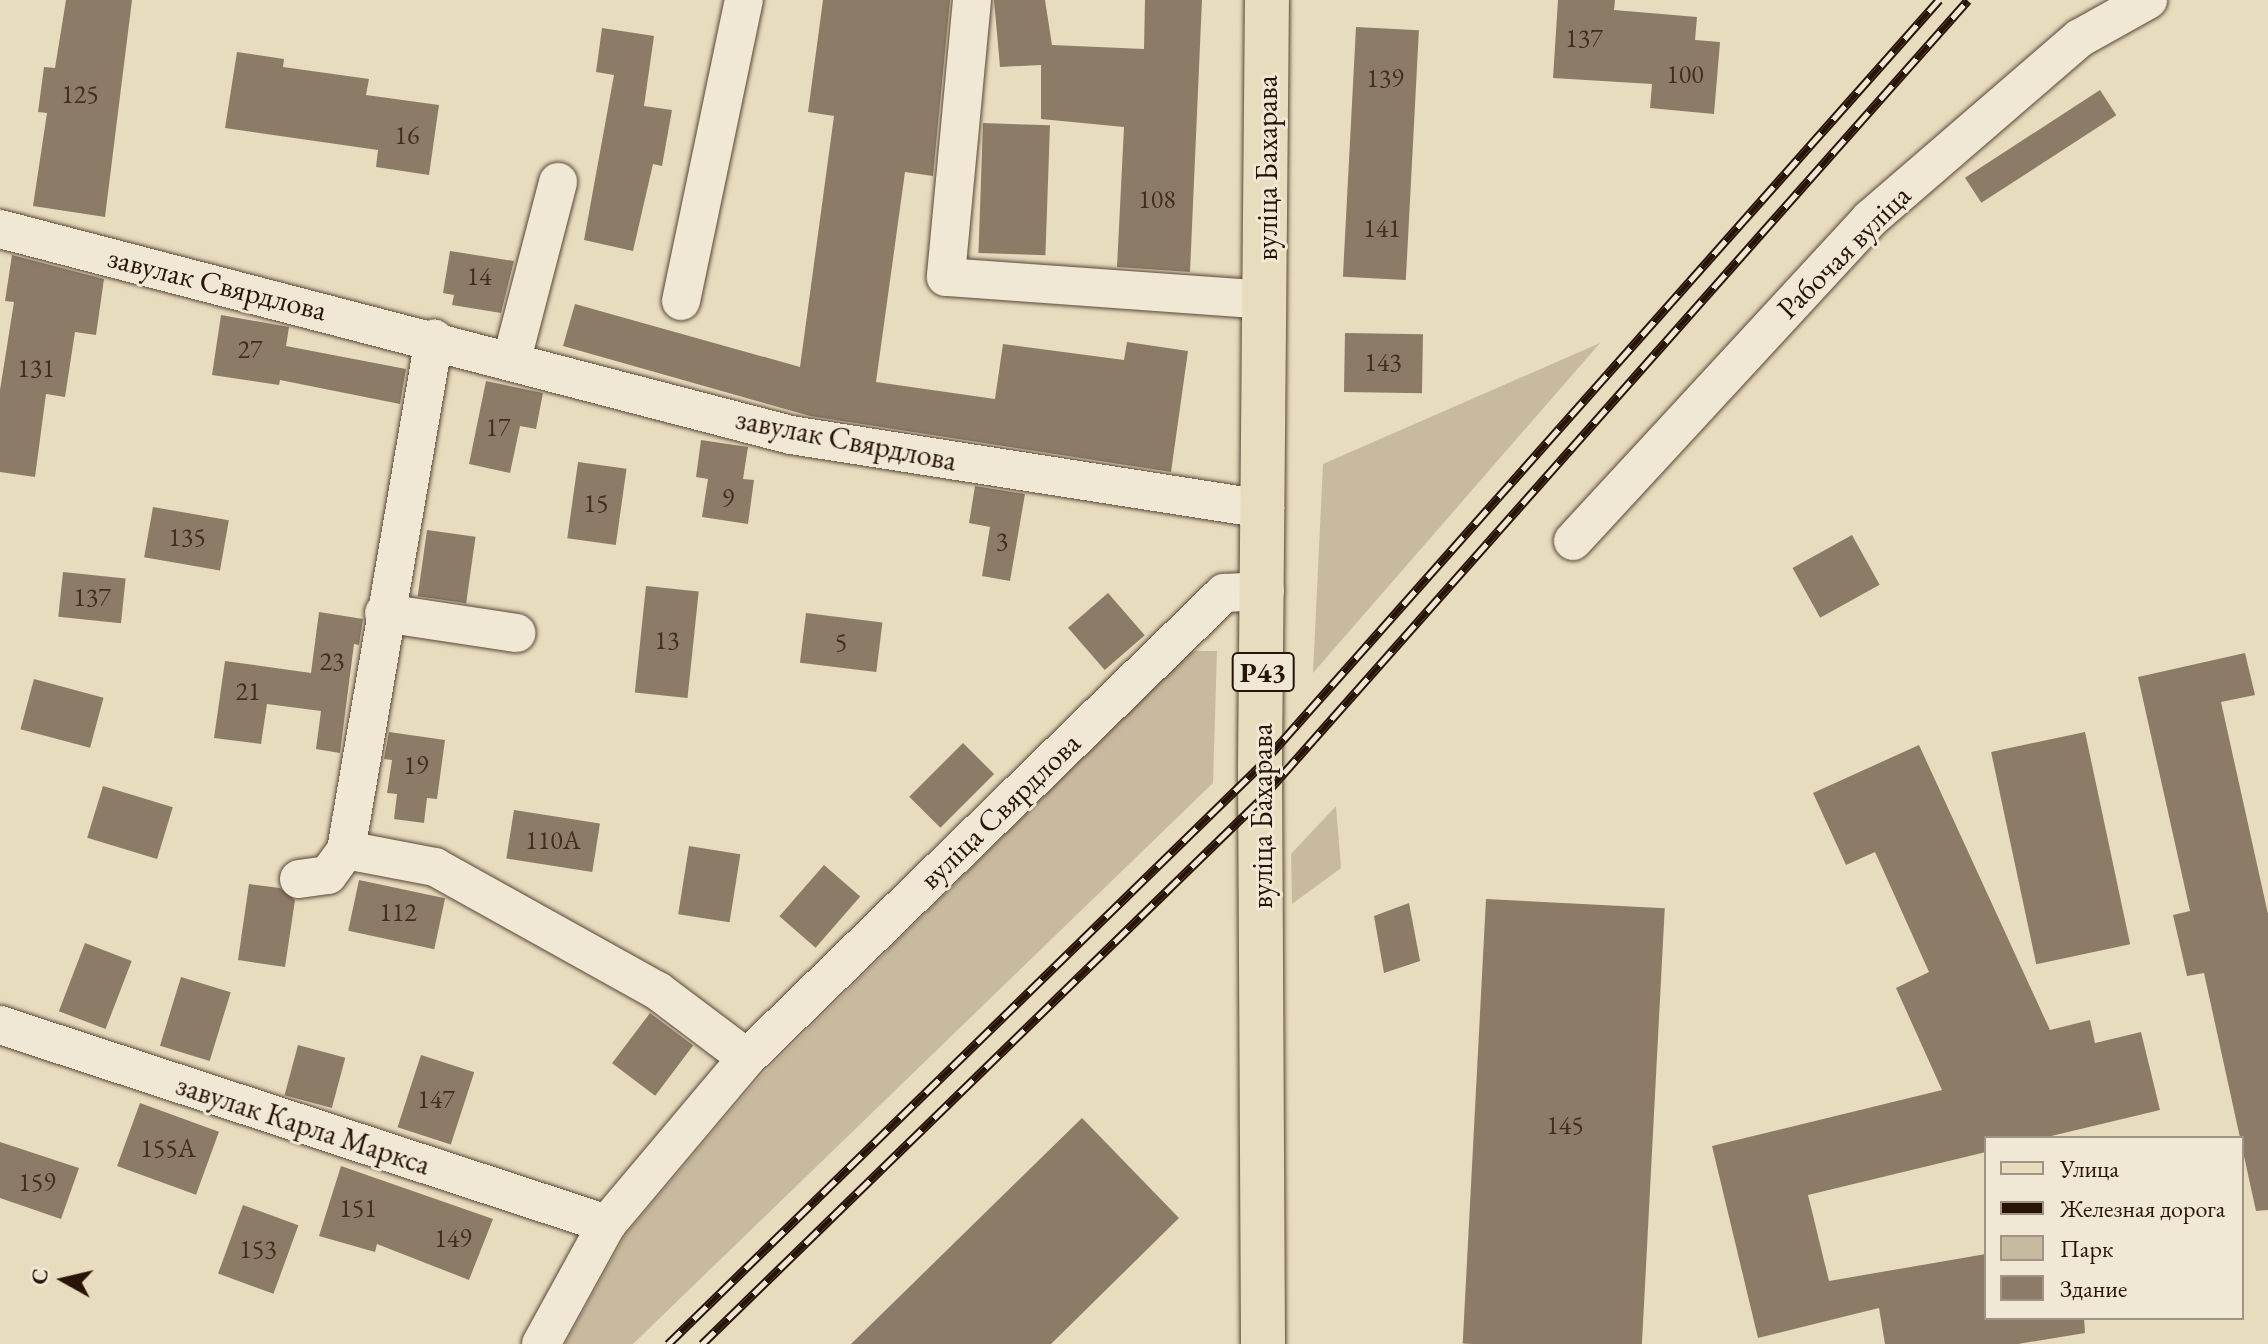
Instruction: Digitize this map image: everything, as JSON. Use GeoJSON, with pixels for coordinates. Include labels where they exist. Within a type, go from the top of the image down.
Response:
{"type":"FeatureCollection","features":[{"type":"Feature","properties":{"kind":"main road","name":"вуліца Бахарава"},"geometry":{"type":"LineString","coordinates":[[1263,1344],[1260,766],[1265,591],[1267,0]]}},
{"type":"Feature","properties":{"kind":"street"},"geometry":{"type":"LineString","coordinates":[[681,301],[744,0]]}},
{"type":"Feature","properties":{"kind":"street"},"geometry":{"type":"LineString","coordinates":[[972,0],[946,277],[1266,300]]}},
{"type":"Feature","properties":{"kind":"street","name":"Рабочая вуліца"},"geometry":{"type":"LineString","coordinates":[[1573,541],[1870,219],[2080,38],[2148,0]]}},
{"type":"Feature","properties":{"kind":"street"},"geometry":{"type":"LineString","coordinates":[[512,359],[558,182]]}},
{"type":"Feature","properties":{"kind":"street","name":"завулак Свярдлова"},"geometry":{"type":"LineString","coordinates":[[0,229],[512,359],[791,435],[1265,509]]}},
{"type":"Feature","properties":{"kind":"street"},"geometry":{"type":"LineString","coordinates":[[299,879],[328,875],[346,850],[384,613],[434,339]]}},
{"type":"Feature","properties":{"kind":"street","name":"вуліца Свярдлова"},"geometry":{"type":"LineString","coordinates":[[541,1344],[607,1224],[747,1058],[1224,593],[1265,591]]}},
{"type":"Feature","properties":{"kind":"street"},"geometry":{"type":"LineString","coordinates":[[384,613],[517,633]]}},
{"type":"Feature","properties":{"kind":"street"},"geometry":{"type":"LineString","coordinates":[[346,850],[435,867],[658,991],[747,1058]]}},
{"type":"Feature","properties":{"kind":"street","name":"завулак Карла Маркса"},"geometry":{"type":"LineString","coordinates":[[0,1025],[607,1224]]}},
{"type":"Feature","properties":{"kind":"green space"},"geometry":{"type":"Polygon","coordinates":[[[1600,343],[1313,673],[1323,464],[1600,343]]]}},
{"type":"Feature","properties":{"kind":"green space"},"geometry":{"type":"Polygon","coordinates":[[[1190,651],[1217,651],[1213,783],[633,1344],[565,1344],[626,1234],[758,1079],[1190,651]]]}},
{"type":"Feature","properties":{"kind":"green space"},"geometry":{"type":"Polygon","coordinates":[[[1336,806],[1341,868],[1292,904],[1291,854],[1336,806]]]}},
{"type":"Feature","properties":{"kind":"building"},"geometry":{"type":"Polygon","coordinates":[[[66,0],[132,0],[105,217],[33,206],[47,113],[38,112],[44,67],[55,68],[66,0]]]}},
{"type":"Feature","properties":{"kind":"building"},"geometry":{"type":"Polygon","coordinates":[[[823,0],[950,0],[933,176],[905,172],[876,382],[995,399],[1003,344],[1124,360],[1127,342],[1188,351],[1171,472],[810,416],[563,346],[575,304],[800,367],[834,116],[808,112],[823,0]]]}},
{"type":"Feature","properties":{"kind":"building"},"geometry":{"type":"Polygon","coordinates":[[[994,0],[1045,0],[1052,45],[1144,49],[1145,0],[1202,0],[1190,272],[1117,267],[1124,127],[1041,119],[1041,65],[1000,67],[994,0]]]}},
{"type":"Feature","properties":{"kind":"building"},"geometry":{"type":"Polygon","coordinates":[[[1558,0],[1615,0],[1614,10],[1697,17],[1695,40],[1720,42],[1714,114],[1650,108],[1652,84],[1553,78],[1558,0]]]}},
{"type":"Feature","properties":{"kind":"building"},"geometry":{"type":"Polygon","coordinates":[[[1356,27],[1419,30],[1406,280],[1343,277],[1356,27]]]}},
{"type":"Feature","properties":{"kind":"building"},"geometry":{"type":"Polygon","coordinates":[[[602,28],[654,36],[644,106],[672,110],[662,166],[653,164],[633,251],[584,240],[614,75],[596,72],[602,28]]]}},
{"type":"Feature","properties":{"kind":"building"},"geometry":{"type":"Polygon","coordinates":[[[237,52],[284,59],[283,67],[369,79],[366,95],[439,105],[429,175],[376,167],[378,150],[225,128],[237,52]]]}},
{"type":"Feature","properties":{"kind":"building"},"geometry":{"type":"Polygon","coordinates":[[[2100,90],[2116,115],[1981,203],[1965,178],[2100,90]]]}},
{"type":"Feature","properties":{"kind":"building"},"geometry":{"type":"Polygon","coordinates":[[[983,123],[1050,125],[1045,255],[978,253],[983,123]]]}},
{"type":"Feature","properties":{"kind":"building"},"geometry":{"type":"Polygon","coordinates":[[[450,251],[514,261],[501,313],[452,305],[454,295],[443,293],[450,251]]]}},
{"type":"Feature","properties":{"kind":"building"},"geometry":{"type":"Polygon","coordinates":[[[12,255],[104,279],[96,335],[75,332],[65,397],[46,394],[35,477],[0,472],[0,390],[14,302],[5,301],[12,255]]]}},
{"type":"Feature","properties":{"kind":"building"},"geometry":{"type":"Polygon","coordinates":[[[221,315],[289,327],[286,346],[406,369],[400,404],[280,380],[279,385],[212,375],[221,315]]]}},
{"type":"Feature","properties":{"kind":"building"},"geometry":{"type":"Polygon","coordinates":[[[1345,333],[1423,334],[1422,393],[1344,392],[1345,333]]]}},
{"type":"Feature","properties":{"kind":"building"},"geometry":{"type":"Polygon","coordinates":[[[486,381],[543,393],[536,429],[520,426],[510,473],[469,464],[486,381]]]}},
{"type":"Feature","properties":{"kind":"building"},"geometry":{"type":"Polygon","coordinates":[[[701,440],[748,447],[743,479],[754,480],[748,524],[702,517],[708,479],[696,477],[701,440]]]}},
{"type":"Feature","properties":{"kind":"building"},"geometry":{"type":"Polygon","coordinates":[[[578,462],[627,469],[616,545],[567,538],[578,462]]]}},
{"type":"Feature","properties":{"kind":"building"},"geometry":{"type":"Polygon","coordinates":[[[975,486],[1025,494],[1010,581],[982,576],[990,527],[969,523],[975,486]]]}},
{"type":"Feature","properties":{"kind":"building"},"geometry":{"type":"Polygon","coordinates":[[[153,507],[229,520],[220,571],[144,557],[153,507]]]}},
{"type":"Feature","properties":{"kind":"building"},"geometry":{"type":"Polygon","coordinates":[[[427,530],[476,537],[466,603],[418,596],[427,530]]]}},
{"type":"Feature","properties":{"kind":"building"},"geometry":{"type":"Polygon","coordinates":[[[1852,535],[1880,585],[1820,618],[1793,568],[1852,535]]]}},
{"type":"Feature","properties":{"kind":"building"},"geometry":{"type":"Polygon","coordinates":[[[63,572],[126,579],[121,623],[58,617],[63,572]]]}},
{"type":"Feature","properties":{"kind":"building"},"geometry":{"type":"Polygon","coordinates":[[[646,586],[699,592],[688,698],[635,692],[646,586]]]}},
{"type":"Feature","properties":{"kind":"building"},"geometry":{"type":"Polygon","coordinates":[[[1108,593],[1145,635],[1105,670],[1068,628],[1108,593]]]}},
{"type":"Feature","properties":{"kind":"building"},"geometry":{"type":"Polygon","coordinates":[[[319,612],[363,619],[359,645],[354,644],[340,753],[316,749],[321,711],[267,704],[261,744],[214,738],[225,661],[311,673],[319,612]]]}},
{"type":"Feature","properties":{"kind":"building"},"geometry":{"type":"Polygon","coordinates":[[[806,613],[882,622],[876,672],[800,663],[806,613]]]}},
{"type":"Feature","properties":{"kind":"building"},"geometry":{"type":"Polygon","coordinates":[[[2245,653],[2255,695],[2221,702],[2268,914],[2268,1210],[2256,1211],[2244,1156],[2244,1136],[2240,1136],[2204,973],[2187,976],[2173,915],[2190,911],[2138,677],[2245,653]]]}},
{"type":"Feature","properties":{"kind":"building"},"geometry":{"type":"Polygon","coordinates":[[[34,679],[104,698],[90,748],[21,729],[34,679]]]}},
{"type":"Feature","properties":{"kind":"building"},"geometry":{"type":"Polygon","coordinates":[[[389,732],[445,740],[437,799],[427,798],[424,823],[394,819],[397,794],[387,793],[392,760],[384,759],[389,732]]]}},
{"type":"Feature","properties":{"kind":"building"},"geometry":{"type":"Polygon","coordinates":[[[2085,732],[2130,944],[2036,964],[1991,752],[2085,732]]]}},
{"type":"Feature","properties":{"kind":"building"},"geometry":{"type":"Polygon","coordinates":[[[963,743],[994,774],[940,828],[909,797],[963,743]]]}},
{"type":"Feature","properties":{"kind":"building"},"geometry":{"type":"Polygon","coordinates":[[[1919,745],[2050,1030],[2090,1020],[2095,1043],[2141,1032],[2160,1110],[2051,1136],[1984,1136],[1984,1152],[1808,1195],[1829,1281],[1984,1254],[1984,1320],[2084,1320],[2085,1333],[2018,1344],[1885,1344],[1879,1308],[1758,1338],[1712,1146],[1942,1090],[1896,988],[1929,972],[1875,852],[1846,865],[1813,793],[1919,745]]]}},
{"type":"Feature","properties":{"kind":"building"},"geometry":{"type":"Polygon","coordinates":[[[103,786],[173,807],[157,859],[87,838],[103,786]]]}},
{"type":"Feature","properties":{"kind":"building"},"geometry":{"type":"Polygon","coordinates":[[[514,810],[600,824],[592,872],[506,858],[514,810]]]}},
{"type":"Feature","properties":{"kind":"building"},"geometry":{"type":"Polygon","coordinates":[[[689,846],[740,854],[730,922],[678,914],[689,846]]]}},
{"type":"Feature","properties":{"kind":"building"},"geometry":{"type":"Polygon","coordinates":[[[824,865],[860,896],[816,948],[779,916],[824,865]]]}},
{"type":"Feature","properties":{"kind":"building"},"geometry":{"type":"Polygon","coordinates":[[[359,880],[445,898],[434,949],[348,931],[359,880]]]}},
{"type":"Feature","properties":{"kind":"building"},"geometry":{"type":"Polygon","coordinates":[[[249,884],[280,888],[295,900],[285,967],[238,960],[249,884]]]}},
{"type":"Feature","properties":{"kind":"building"},"geometry":{"type":"Polygon","coordinates":[[[1486,899],[1665,908],[1642,1344],[1463,1343],[1486,899]]]}},
{"type":"Feature","properties":{"kind":"building"},"geometry":{"type":"Polygon","coordinates":[[[1409,903],[1420,961],[1384,973],[1374,916],[1409,903]]]}},
{"type":"Feature","properties":{"kind":"building"},"geometry":{"type":"Polygon","coordinates":[[[85,943],[132,961],[106,1029],[59,1011],[85,943]]]}},
{"type":"Feature","properties":{"kind":"building"},"geometry":{"type":"Polygon","coordinates":[[[181,977],[231,992],[210,1061],[160,1046],[181,977]]]}},
{"type":"Feature","properties":{"kind":"building"},"geometry":{"type":"Polygon","coordinates":[[[650,1013],[693,1045],[655,1096],[612,1063],[650,1013]]]}},
{"type":"Feature","properties":{"kind":"building"},"geometry":{"type":"Polygon","coordinates":[[[298,1045],[345,1058],[332,1108],[285,1095],[298,1045]]]}},
{"type":"Feature","properties":{"kind":"building"},"geometry":{"type":"Polygon","coordinates":[[[421,1055],[474,1072],[451,1145],[398,1127],[421,1055]]]}},
{"type":"Feature","properties":{"kind":"building"},"geometry":{"type":"Polygon","coordinates":[[[140,1103],[219,1132],[196,1195],[117,1166],[140,1103]]]}},
{"type":"Feature","properties":{"kind":"building"},"geometry":{"type":"Polygon","coordinates":[[[1082,1118],[1179,1218],[1051,1344],[851,1344],[1082,1118]]]}},
{"type":"Feature","properties":{"kind":"building"},"geometry":{"type":"Polygon","coordinates":[[[0,1142],[79,1168],[61,1219],[0,1198],[0,1142]]]}},
{"type":"Feature","properties":{"kind":"building"},"geometry":{"type":"Polygon","coordinates":[[[341,1166],[493,1219],[469,1280],[377,1244],[375,1252],[319,1236],[341,1166]]]}},
{"type":"Feature","properties":{"kind":"building"},"geometry":{"type":"Polygon","coordinates":[[[243,1205],[298,1225],[273,1294],[218,1274],[243,1205]]]}},
{"type":"Feature","properties":{"kind":"railway"},"geometry":{"type":"LineString","coordinates":[[668,1344],[1260,766],[1939,0]]}},
{"type":"Feature","properties":{"kind":"railway"},"geometry":{"type":"LineString","coordinates":[[702,1344],[1260,800],[1968,0]]}}]}
